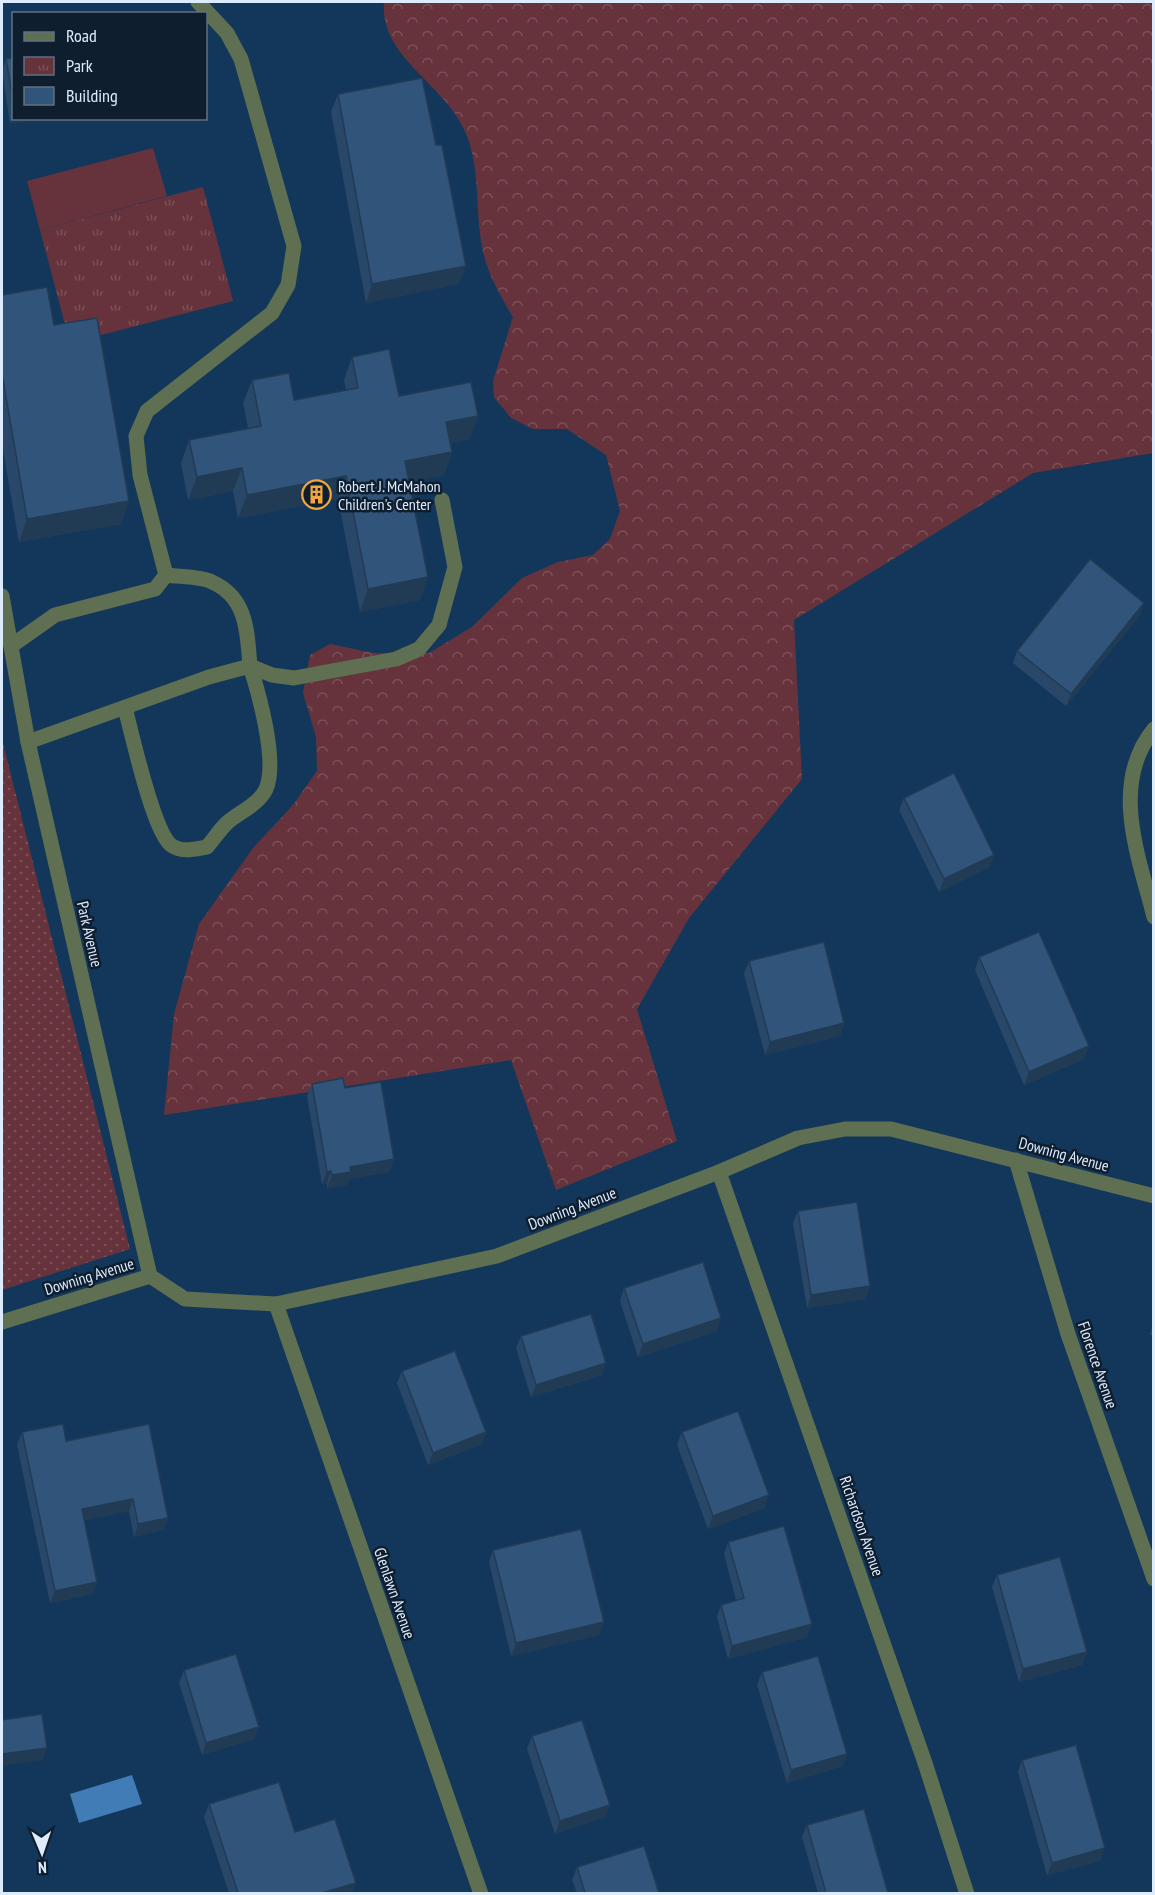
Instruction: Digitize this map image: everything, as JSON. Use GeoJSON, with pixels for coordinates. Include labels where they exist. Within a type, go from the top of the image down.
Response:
{"type":"FeatureCollection","features":[{"type":"Feature","properties":{"kind":"street"},"geometry":{"type":"LineString","coordinates":[[166,576],[140,475],[136,436],[147,411],[272,313],[288,285],[294,246],[241,59],[227,33],[198,2]]}},
{"type":"Feature","properties":{"kind":"street"},"geometry":{"type":"LineString","coordinates":[[28,742],[209,677],[250,666],[272,675],[294,678],[396,659],[419,649],[439,625],[455,567],[442,500]]}},
{"type":"Feature","properties":{"kind":"street"},"geometry":{"type":"LineString","coordinates":[[11,646],[55,615],[155,589],[166,576]]}},
{"type":"Feature","properties":{"kind":"street"},"geometry":{"type":"LineString","coordinates":[[125,708],[158,824],[170,845],[184,850],[207,847],[227,824],[250,807],[266,789],[269,760],[265,723],[250,666],[247,625],[242,610],[230,593],[211,581],[166,576]]}},
{"type":"Feature","properties":{"kind":"street","name":"Park Avenue"},"geometry":{"type":"LineString","coordinates":[[2,598],[28,742],[150,1276]]}},
{"type":"Feature","properties":{"kind":"street"},"geometry":{"type":"LineString","coordinates":[[1154,729],[1131,774],[1130,821],[1154,917]]}},
{"type":"Feature","properties":{"kind":"street","name":"Downing Avenue"},"geometry":{"type":"LineString","coordinates":[[2,1322],[150,1276],[185,1299],[276,1305],[496,1256],[719,1172],[798,1138],[845,1129],[891,1129],[1154,1196]]}},
{"type":"Feature","properties":{"kind":"street","name":"Florence Avenue"},"geometry":{"type":"LineString","coordinates":[[1016,1160],[1068,1334],[1154,1579]]}},
{"type":"Feature","properties":{"kind":"street","name":"Richardson Avenue"},"geometry":{"type":"LineString","coordinates":[[719,1172],[926,1763],[967,1893]]}},
{"type":"Feature","properties":{"kind":"street","name":"Glenlawn Avenue"},"geometry":{"type":"LineString","coordinates":[[276,1305],[481,1893]]}},
{"type":"Feature","properties":{"kind":"green space"},"geometry":{"type":"Polygon","coordinates":[[[384,2],[1153,2],[1153,453],[1033,473],[794,620],[802,779],[689,918],[637,1009],[677,1141],[556,1190],[511,1060],[164,1115],[174,1014],[199,924],[253,848],[293,805],[317,771],[316,737],[303,693],[310,655],[330,644],[373,653],[429,653],[472,627],[522,578],[558,562],[593,555],[610,539],[620,511],[606,455],[567,429],[533,429],[511,418],[494,397],[493,381],[513,317],[485,260],[480,236],[476,174],[470,144],[454,112],[401,54],[385,21],[384,2]]]}},
{"type":"Feature","properties":{"kind":"green space"},"geometry":{"type":"Polygon","coordinates":[[[153,148],[167,196],[40,230],[27,181],[153,148]]]}},
{"type":"Feature","properties":{"kind":"green space"},"geometry":{"type":"Polygon","coordinates":[[[203,187],[233,301],[70,343],[40,230],[203,187]]]}},
{"type":"Feature","properties":{"kind":"green space"},"geometry":{"type":"Polygon","coordinates":[[[2,739],[130,1249],[2,1290],[2,739]]]}},
{"type":"Feature","properties":{"kind":"water"},"geometry":{"type":"Polygon","coordinates":[[[132,1775],[142,1804],[79,1823],[70,1794],[132,1775]]]}},
{"type":"Feature","properties":{"kind":"building"},"geometry":{"type":"Polygon","coordinates":[[[12,58],[12,94],[6,59],[12,58]]]}},
{"type":"Feature","properties":{"kind":"building"},"geometry":{"type":"Polygon","coordinates":[[[422,78],[436,145],[442,145],[466,266],[372,284],[338,94],[422,78]]]}},
{"type":"Feature","properties":{"kind":"building"},"geometry":{"type":"Polygon","coordinates":[[[47,287],[54,325],[97,318],[129,501],[27,519],[2,374],[2,295],[47,287]]]}},
{"type":"Feature","properties":{"kind":"building","name":"Robert J. McMahon Children's Center"},"geometry":{"type":"Polygon","coordinates":[[[389,349],[399,396],[471,382],[478,416],[446,422],[452,452],[405,461],[428,577],[368,589],[346,476],[247,495],[242,468],[197,477],[189,440],[261,426],[252,380],[289,373],[294,400],[358,388],[352,357],[389,349]]]}},
{"type":"Feature","properties":{"kind":"building"},"geometry":{"type":"Polygon","coordinates":[[[1090,559],[1144,603],[1071,694],[1017,651],[1090,559]]]}},
{"type":"Feature","properties":{"kind":"building"},"geometry":{"type":"Polygon","coordinates":[[[954,773],[994,855],[944,879],[904,798],[954,773]]]}},
{"type":"Feature","properties":{"kind":"building"},"geometry":{"type":"Polygon","coordinates":[[[1039,932],[1089,1046],[1029,1072],[979,957],[1039,932]]]}},
{"type":"Feature","properties":{"kind":"building"},"geometry":{"type":"Polygon","coordinates":[[[824,942],[844,1023],[770,1042],[749,961],[824,942]]]}},
{"type":"Feature","properties":{"kind":"building"},"geometry":{"type":"Polygon","coordinates":[[[343,1078],[345,1088],[381,1082],[394,1159],[350,1167],[351,1172],[332,1175],[331,1171],[327,1172],[312,1084],[343,1078]]]}},
{"type":"Feature","properties":{"kind":"building"},"geometry":{"type":"Polygon","coordinates":[[[857,1202],[870,1286],[811,1295],[798,1211],[857,1202]]]}},
{"type":"Feature","properties":{"kind":"building"},"geometry":{"type":"Polygon","coordinates":[[[703,1262],[721,1318],[643,1344],[624,1288],[703,1262]]]}},
{"type":"Feature","properties":{"kind":"building"},"geometry":{"type":"Polygon","coordinates":[[[591,1314],[606,1363],[536,1385],[521,1336],[591,1314]]]}},
{"type":"Feature","properties":{"kind":"building"},"geometry":{"type":"Polygon","coordinates":[[[455,1351],[486,1432],[433,1453],[402,1371],[455,1351]]]}},
{"type":"Feature","properties":{"kind":"building"},"geometry":{"type":"Polygon","coordinates":[[[738,1411],[769,1495],[713,1516],[682,1432],[738,1411]]]}},
{"type":"Feature","properties":{"kind":"building"},"geometry":{"type":"Polygon","coordinates":[[[63,1424],[66,1441],[149,1424],[168,1518],[138,1524],[133,1499],[82,1509],[97,1582],[55,1591],[22,1432],[63,1424]]]}},
{"type":"Feature","properties":{"kind":"building"},"geometry":{"type":"Polygon","coordinates":[[[784,1526],[812,1624],[732,1646],[721,1605],[744,1598],[728,1542],[784,1526]]]}},
{"type":"Feature","properties":{"kind":"building"},"geometry":{"type":"Polygon","coordinates":[[[581,1529],[604,1622],[516,1643],[493,1550],[581,1529]]]}},
{"type":"Feature","properties":{"kind":"building"},"geometry":{"type":"Polygon","coordinates":[[[1060,1557],[1087,1652],[1023,1669],[997,1575],[1060,1557]]]}},
{"type":"Feature","properties":{"kind":"building"},"geometry":{"type":"Polygon","coordinates":[[[236,1654],[259,1727],[206,1743],[184,1670],[236,1654]]]}},
{"type":"Feature","properties":{"kind":"building"},"geometry":{"type":"Polygon","coordinates":[[[818,1656],[847,1754],[791,1770],[762,1672],[818,1656]]]}},
{"type":"Feature","properties":{"kind":"building"},"geometry":{"type":"Polygon","coordinates":[[[42,1714],[47,1748],[2,1754],[2,1720],[42,1714]]]}},
{"type":"Feature","properties":{"kind":"building"},"geometry":{"type":"Polygon","coordinates":[[[582,1720],[610,1805],[560,1821],[532,1736],[582,1720]]]}},
{"type":"Feature","properties":{"kind":"building"},"geometry":{"type":"Polygon","coordinates":[[[1076,1745],[1105,1848],[1052,1863],[1022,1760],[1076,1745]]]}},
{"type":"Feature","properties":{"kind":"building"},"geometry":{"type":"Polygon","coordinates":[[[279,1782],[295,1832],[335,1819],[356,1883],[322,1893],[238,1893],[209,1804],[279,1782]]]}},
{"type":"Feature","properties":{"kind":"building"},"geometry":{"type":"Polygon","coordinates":[[[864,1809],[888,1893],[826,1893],[807,1825],[864,1809]]]}},
{"type":"Feature","properties":{"kind":"building"},"geometry":{"type":"Polygon","coordinates":[[[644,1846],[659,1893],[585,1893],[577,1867],[644,1846]]]}},
{"type":"Feature","properties":{"kind":"place","name":"Robert J. McMahon Children's Center"},"geometry":{"type":"Point","coordinates":[317,495]}}]}
